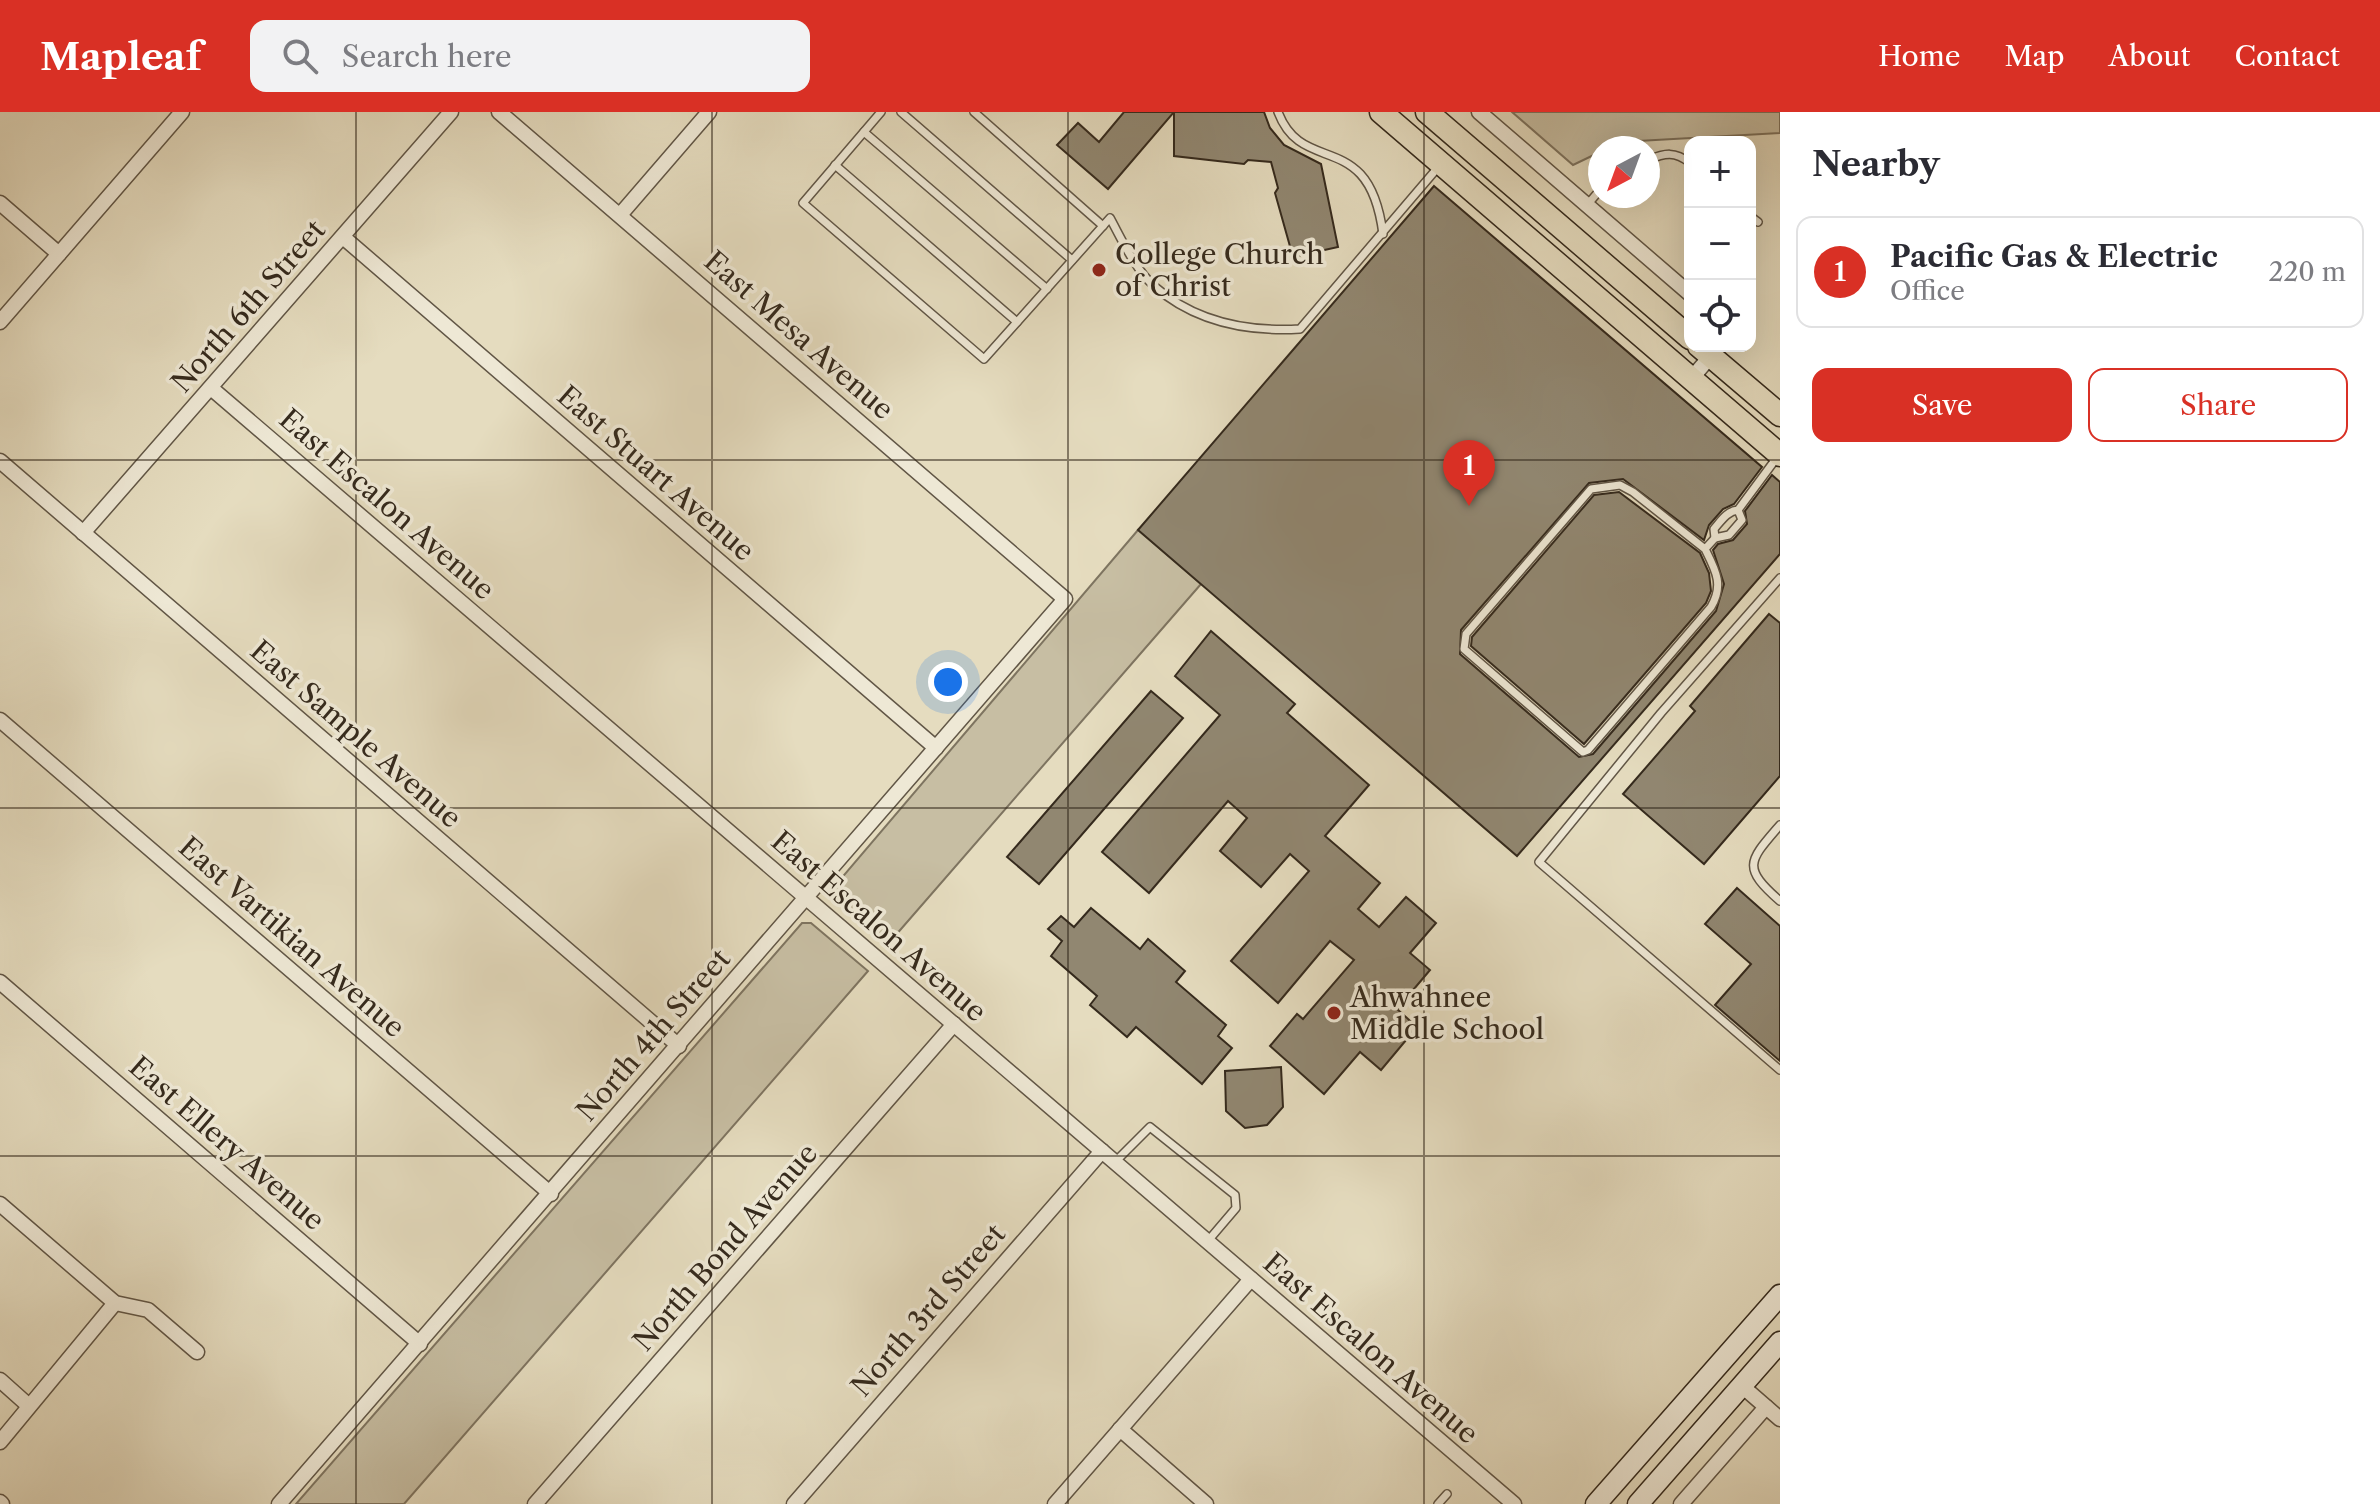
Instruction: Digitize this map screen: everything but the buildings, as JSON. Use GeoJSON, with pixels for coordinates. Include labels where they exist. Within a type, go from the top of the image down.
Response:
{"type":"FeatureCollection","features":[{"type":"Feature","properties":{"kind":"main road"},"geometry":{"type":"LineString","coordinates":[[1381,112],[1780,455]]}},
{"type":"Feature","properties":{"kind":"main road"},"geometry":{"type":"LineString","coordinates":[[1428,113],[1684,333]]}},
{"type":"Feature","properties":{"kind":"main road"},"geometry":{"type":"LineString","coordinates":[[1713,352],[1780,415]]}},
{"type":"Feature","properties":{"kind":"main road"},"geometry":{"type":"LineString","coordinates":[[1596,1504],[1780,1295]]}},
{"type":"Feature","properties":{"kind":"main road"},"geometry":{"type":"LineString","coordinates":[[1638,1504],[1780,1342]]}},
{"type":"Feature","properties":{"kind":"street"},"geometry":{"type":"LineString","coordinates":[[0,322],[182,112]]}},
{"type":"Feature","properties":{"kind":"street","name":"North 6th Street"},"geometry":{"type":"LineString","coordinates":[[83,533],[451,112]]}},
{"type":"Feature","properties":{"kind":"street","name":"East Mesa Avenue"},"geometry":{"type":"LineString","coordinates":[[499,112],[1065,599]]}},
{"type":"Feature","properties":{"kind":"street"},"geometry":{"type":"LineString","coordinates":[[620,215],[709,112]]}},
{"type":"Feature","properties":{"kind":"street"},"geometry":{"type":"LineString","coordinates":[[1479,112],[1684,289]]}},
{"type":"Feature","properties":{"kind":"street"},"geometry":{"type":"LineString","coordinates":[[0,203],[59,254]]}},
{"type":"Feature","properties":{"kind":"street","name":"East Stuart Avenue"},"geometry":{"type":"LineString","coordinates":[[343,237],[936,748]]}},
{"type":"Feature","properties":{"kind":"street"},"geometry":{"type":"LineString","coordinates":[[1692,378],[1708,352]]}},
{"type":"Feature","properties":{"kind":"street","name":"East Escalon Avenue"},"geometry":{"type":"LineString","coordinates":[[211,388],[1514,1504]]}},
{"type":"Feature","properties":{"kind":"street","name":"East Sample Avenue"},"geometry":{"type":"LineString","coordinates":[[0,461],[679,1046]]}},
{"type":"Feature","properties":{"kind":"street","name":"North 4th Street"},"geometry":{"type":"LineString","coordinates":[[279,1504],[1065,599]]}},
{"type":"Feature","properties":{"kind":"street","name":"East Vartikian Avenue"},"geometry":{"type":"LineString","coordinates":[[0,720],[551,1194]]}},
{"type":"Feature","properties":{"kind":"street","name":"East Ellery Avenue"},"geometry":{"type":"LineString","coordinates":[[0,982],[420,1344]]}},
{"type":"Feature","properties":{"kind":"street","name":"North Bond Avenue"},"geometry":{"type":"LineString","coordinates":[[535,1504],[954,1024]]}},
{"type":"Feature","properties":{"kind":"street","name":"North 3rd Street"},"geometry":{"type":"LineString","coordinates":[[794,1504],[1102,1151]]}},
{"type":"Feature","properties":{"kind":"street"},"geometry":{"type":"LineString","coordinates":[[0,1204],[115,1303],[148,1310],[197,1352]]}},
{"type":"Feature","properties":{"kind":"street"},"geometry":{"type":"LineString","coordinates":[[1055,1504],[1251,1279]]}},
{"type":"Feature","properties":{"kind":"street"},"geometry":{"type":"LineString","coordinates":[[0,1442],[115,1303]]}},
{"type":"Feature","properties":{"kind":"street"},"geometry":{"type":"LineString","coordinates":[[0,1380],[29,1406]]}},
{"type":"Feature","properties":{"kind":"street"},"geometry":{"type":"LineString","coordinates":[[1742,1386],[1780,1419]]}},
{"type":"Feature","properties":{"kind":"street"},"geometry":{"type":"LineString","coordinates":[[1681,1504],[1766,1407]]}},
{"type":"Feature","properties":{"kind":"street"},"geometry":{"type":"LineString","coordinates":[[1120,1429],[1206,1504]]}},
{"type":"Feature","properties":{"kind":"lane"},"geometry":{"type":"LineString","coordinates":[[881,112],[803,203],[984,359],[1110,218],[1154,286],[1211,320],[1262,331],[1300,329],[1441,164]]}},
{"type":"Feature","properties":{"kind":"lane"},"geometry":{"type":"LineString","coordinates":[[901,112],[1072,260]]}},
{"type":"Feature","properties":{"kind":"lane"},"geometry":{"type":"LineString","coordinates":[[974,112],[1103,226]]}},
{"type":"Feature","properties":{"kind":"lane"},"geometry":{"type":"LineString","coordinates":[[1278,112],[1291,136],[1306,147],[1334,154],[1366,178],[1379,202],[1383,234]]}},
{"type":"Feature","properties":{"kind":"lane"},"geometry":{"type":"LineString","coordinates":[[864,132],[1047,289]]}},
{"type":"Feature","properties":{"kind":"lane"},"geometry":{"type":"LineString","coordinates":[[1660,155],[1680,155],[1684,158]]}},
{"type":"Feature","properties":{"kind":"lane"},"geometry":{"type":"LineString","coordinates":[[835,165],[1017,322]]}},
{"type":"Feature","properties":{"kind":"lane"},"geometry":{"type":"LineString","coordinates":[[1715,538],[1714,529],[1731,511],[1738,510],[1780,455]]}},
{"type":"Feature","properties":{"kind":"lane"},"geometry":{"type":"LineString","coordinates":[[1620,485],[1705,549],[1718,576],[1719,594],[1711,607],[1583,752],[1464,649],[1466,634],[1591,489],[1620,485]]}},
{"type":"Feature","properties":{"kind":"lane"},"geometry":{"type":"LineString","coordinates":[[1705,549],[1715,538],[1733,530],[1742,520],[1738,510]]}},
{"type":"Feature","properties":{"kind":"lane"},"geometry":{"type":"LineString","coordinates":[[1780,578],[1661,713],[1539,862],[1780,1070]]}},
{"type":"Feature","properties":{"kind":"lane"},"geometry":{"type":"LineString","coordinates":[[1780,825],[1756,852],[1752,865],[1755,878],[1780,901]]}},
{"type":"Feature","properties":{"kind":"lane"},"geometry":{"type":"LineString","coordinates":[[1115,1162],[1150,1127],[1235,1195],[1236,1208],[1207,1242]]}},
{"type":"Feature","properties":{"kind":"lane"},"geometry":{"type":"LineString","coordinates":[[1438,1504],[1447,1494]]}},
{"type":"Feature","properties":{"kind":"shaded area"},"geometry":{"type":"Polygon","coordinates":[[[1512,112],[1780,112],[1780,133],[1660,140],[1660,136],[1588,136],[1588,158],[1573,165],[1512,112]]]}},
{"type":"Feature","properties":{"kind":"shaded area"},"geometry":{"type":"Polygon","coordinates":[[[1138,530],[1201,584],[888,944],[833,897],[833,888],[1138,530]]]}},
{"type":"Feature","properties":{"kind":"shaded area"},"geometry":{"type":"Polygon","coordinates":[[[802,923],[811,923],[868,971],[404,1504],[296,1504],[802,923]]]}},
{"type":"Feature","properties":{"kind":"place","name":"College Church of Christ"},"geometry":{"type":"Point","coordinates":[1099,270]}},
{"type":"Feature","properties":{"kind":"place","name":"Pacific Gas & Electric"},"geometry":{"type":"Point","coordinates":[1469,506]}},
{"type":"Feature","properties":{"kind":"place","name":"Ahwahnee Middle School"},"geometry":{"type":"Point","coordinates":[1334,1013]}}]}
